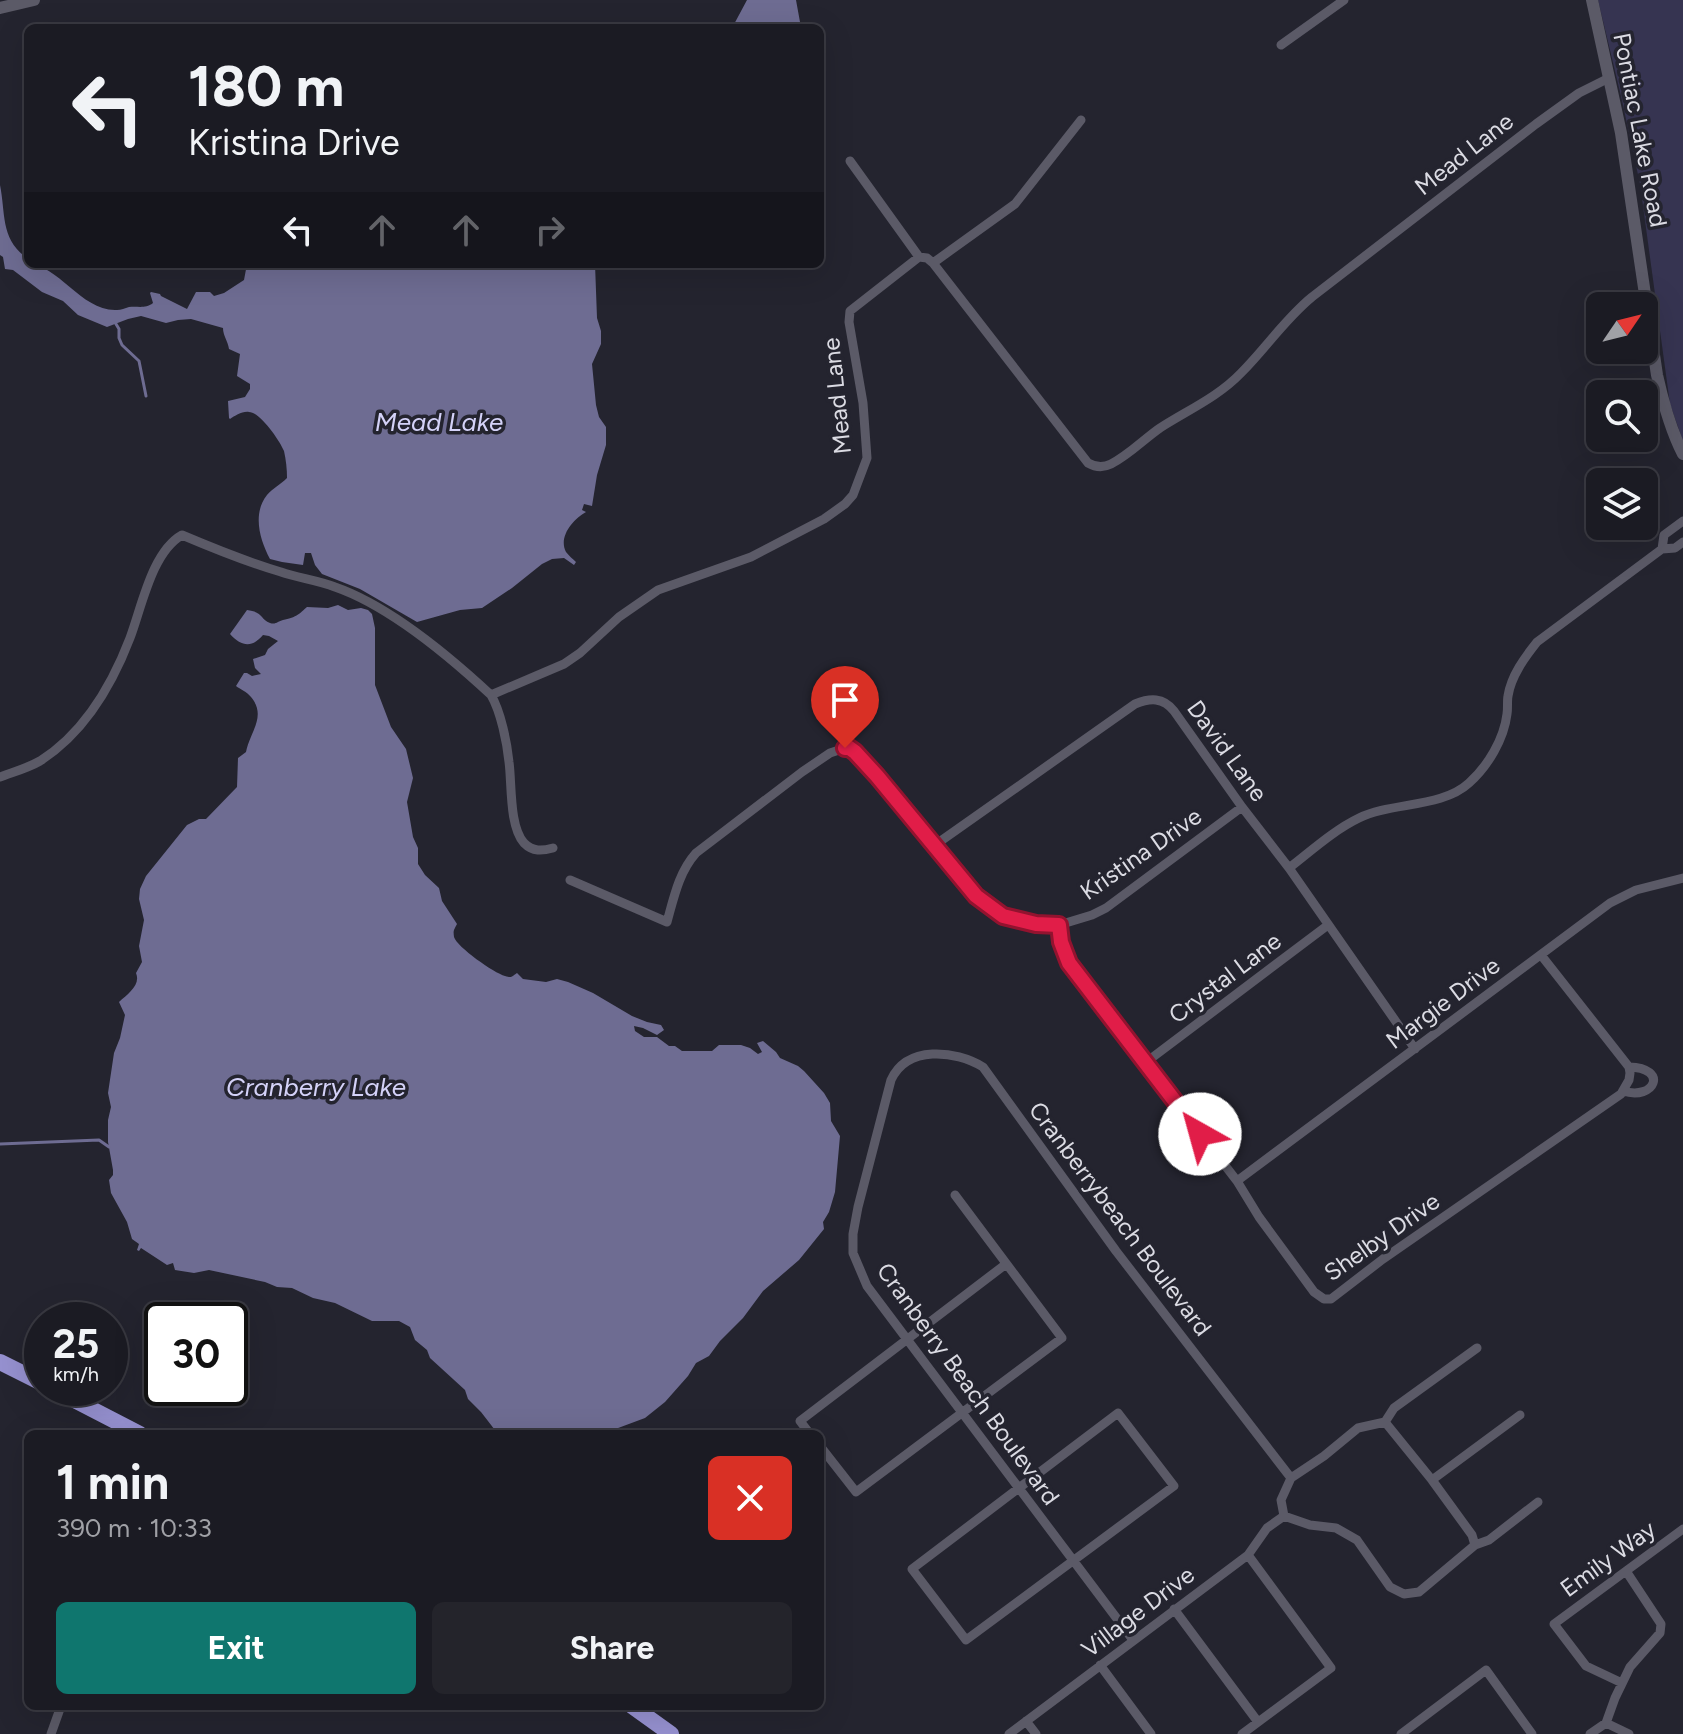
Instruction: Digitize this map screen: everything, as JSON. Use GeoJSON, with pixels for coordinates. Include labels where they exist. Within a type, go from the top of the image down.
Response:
{"type":"FeatureCollection","features":[{"type":"Feature","properties":{"kind":"highway"},"geometry":{"type":"LineString","coordinates":[[0,1362],[24,1374]]}},
{"type":"Feature","properties":{"kind":"highway"},"geometry":{"type":"LineString","coordinates":[[86,1406],[132,1430]]}},
{"type":"Feature","properties":{"kind":"highway"},"geometry":{"type":"LineString","coordinates":[[638,1710],[671,1734]]}},
{"type":"Feature","properties":{"kind":"street"},"geometry":{"type":"LineString","coordinates":[[0,8],[34,0]]}},
{"type":"Feature","properties":{"kind":"street"},"geometry":{"type":"LineString","coordinates":[[1281,45],[1344,0]]}},
{"type":"Feature","properties":{"kind":"street","name":"Pontiac Lake Road"},"geometry":{"type":"LineString","coordinates":[[1592,0],[1630,189],[1657,375],[1663,402],[1683,454]]}},
{"type":"Feature","properties":{"kind":"street","name":"Mead Lane"},"geometry":{"type":"LineString","coordinates":[[491,695],[564,664],[619,617],[658,590],[751,557],[824,519],[845,504],[853,495],[867,458],[850,311],[919,257],[933,263],[1088,463],[1095,467],[1108,466],[1225,387],[1312,297],[1536,124],[1579,93],[1609,78]]}},
{"type":"Feature","properties":{"kind":"street"},"geometry":{"type":"LineString","coordinates":[[933,263],[1015,204],[1081,120]]}},
{"type":"Feature","properties":{"kind":"street"},"geometry":{"type":"LineString","coordinates":[[850,161],[919,257]]}},
{"type":"Feature","properties":{"kind":"street"},"geometry":{"type":"LineString","coordinates":[[1662,549],[1664,535],[1683,521]]}},
{"type":"Feature","properties":{"kind":"street"},"geometry":{"type":"LineString","coordinates":[[0,777],[38,762],[61,744],[98,703],[114,675],[162,556],[173,540],[182,535],[283,573],[336,587],[384,611],[448,655],[491,695],[497,705],[509,758],[513,815],[521,838],[534,849],[553,848]]}},
{"type":"Feature","properties":{"kind":"street"},"geometry":{"type":"LineString","coordinates":[[1289,868],[1358,818],[1445,796],[1467,786],[1497,745],[1507,715],[1508,695],[1524,657],[1537,642],[1662,549],[1675,548],[1683,542]]}},
{"type":"Feature","properties":{"kind":"street","name":"David Lane"},"geometry":{"type":"LineString","coordinates":[[935,845],[1135,704],[1154,699],[1169,705],[1289,868],[1415,1049]]}},
{"type":"Feature","properties":{"kind":"street","name":"Kristina Drive"},"geometry":{"type":"LineString","coordinates":[[570,880],[667,922],[678,881],[687,862],[696,853],[802,772],[830,753],[848,747],[976,896],[1003,916],[1036,924],[1059,925],[1106,908],[1242,807]]}},
{"type":"Feature","properties":{"kind":"street","name":"Margie Drive"},"geometry":{"type":"LineString","coordinates":[[1237,1181],[1610,903],[1636,890],[1683,878]]}},
{"type":"Feature","properties":{"kind":"street","name":"Shelby Drive"},"geometry":{"type":"LineString","coordinates":[[1059,925],[1069,963],[1237,1181],[1259,1217],[1314,1292],[1324,1299],[1331,1299],[1383,1259],[1586,1120],[1623,1091]]}},
{"type":"Feature","properties":{"kind":"street","name":"Crystal Lane"},"geometry":{"type":"LineString","coordinates":[[1145,1063],[1328,925]]}},
{"type":"Feature","properties":{"kind":"street"},"geometry":{"type":"LineString","coordinates":[[1541,955],[1629,1067],[1629,1080],[1623,1091],[1640,1094],[1649,1089],[1653,1081],[1651,1072],[1645,1068],[1629,1067]]}},
{"type":"Feature","properties":{"kind":"street","name":"Cranberrybeach Boulevard"},"geometry":{"type":"LineString","coordinates":[[891,1080],[895,1071],[915,1057],[951,1055],[969,1059],[983,1067],[1116,1251],[1291,1478]]}},
{"type":"Feature","properties":{"kind":"street","name":"Cranberry Beach Boulevard"},"geometry":{"type":"LineString","coordinates":[[891,1080],[858,1207],[852,1242],[858,1268],[867,1286],[1133,1640]]}},
{"type":"Feature","properties":{"kind":"street"},"geometry":{"type":"LineString","coordinates":[[824,1451],[856,1492],[1062,1338],[955,1195]]}},
{"type":"Feature","properties":{"kind":"street"},"geometry":{"type":"LineString","coordinates":[[807,1430],[800,1421],[1006,1264]]}},
{"type":"Feature","properties":{"kind":"street"},"geometry":{"type":"LineString","coordinates":[[1477,1348],[1394,1408],[1385,1422],[1358,1428],[1291,1478],[1281,1500],[1284,1516],[1310,1525],[1336,1528],[1357,1540],[1390,1587],[1404,1594],[1419,1592],[1475,1545],[1489,1540],[1538,1502]]}},
{"type":"Feature","properties":{"kind":"street"},"geometry":{"type":"LineString","coordinates":[[1118,1413],[1174,1486],[1074,1561],[966,1640],[912,1569],[1118,1413]]}},
{"type":"Feature","properties":{"kind":"street"},"geometry":{"type":"LineString","coordinates":[[1432,1480],[1520,1415]]}},
{"type":"Feature","properties":{"kind":"street"},"geometry":{"type":"LineString","coordinates":[[1385,1422],[1432,1480],[1472,1535],[1475,1545]]}},
{"type":"Feature","properties":{"kind":"street","name":"Village Drive"},"geometry":{"type":"LineString","coordinates":[[1009,1734],[1248,1555],[1267,1528],[1284,1516]]}},
{"type":"Feature","properties":{"kind":"street","name":"Emily Way"},"geometry":{"type":"LineString","coordinates":[[1622,1683],[1586,1666],[1554,1624],[1683,1529]]}},
{"type":"Feature","properties":{"kind":"street"},"geometry":{"type":"LineString","coordinates":[[1242,1734],[1331,1668],[1248,1555]]}},
{"type":"Feature","properties":{"kind":"street"},"geometry":{"type":"LineString","coordinates":[[1590,1734],[1606,1723],[1630,1667],[1660,1633],[1661,1624],[1626,1571]]}},
{"type":"Feature","properties":{"kind":"street"},"geometry":{"type":"LineString","coordinates":[[1174,1609],[1258,1722]]}},
{"type":"Feature","properties":{"kind":"street"},"geometry":{"type":"LineString","coordinates":[[1100,1665],[1151,1734]]}},
{"type":"Feature","properties":{"kind":"street"},"geometry":{"type":"LineString","coordinates":[[1408,1732],[1486,1670],[1532,1734]]}},
{"type":"Feature","properties":{"kind":"street"},"geometry":{"type":"LineString","coordinates":[[51,1734],[60,1710]]}},
{"type":"Feature","properties":{"kind":"street"},"geometry":{"type":"LineString","coordinates":[[1026,1721],[1036,1734]]}},
{"type":"Feature","properties":{"kind":"street"},"geometry":{"type":"LineString","coordinates":[[1606,1723],[1629,1734]]}},
{"type":"Feature","properties":{"kind":"shaded area"},"geometry":{"type":"Polygon","coordinates":[[[1598,0],[1683,0],[1683,441],[1670,404],[1658,316],[1658,292],[1655,292],[1640,184],[1598,0]]]}},
{"type":"Feature","properties":{"kind":"water"},"geometry":{"type":"Polygon","coordinates":[[[747,0],[796,0],[801,24],[734,24],[747,0]]]}},
{"type":"Feature","properties":{"kind":"water","name":"Mead Lake"},"geometry":{"type":"Polygon","coordinates":[[[0,185],[8,235],[24,255],[24,268],[50,271],[81,296],[104,309],[147,306],[153,303],[151,292],[187,309],[196,292],[210,292],[214,296],[224,293],[244,280],[246,268],[595,268],[601,344],[592,364],[596,405],[606,427],[606,445],[592,506],[584,504],[582,510],[586,512],[576,519],[565,535],[566,552],[576,562],[574,565],[564,558],[552,559],[482,608],[460,610],[417,622],[360,589],[322,574],[311,553],[305,553],[303,565],[270,559],[261,535],[260,510],[267,495],[287,478],[285,454],[269,428],[253,413],[244,412],[229,418],[228,401],[245,397],[250,384],[237,376],[240,354],[229,349],[223,328],[191,319],[166,323],[141,316],[107,327],[78,315],[63,301],[42,292],[13,270],[5,269],[0,255],[0,185]]]}},
{"type":"Feature","properties":{"kind":"water","name":"Cranberry Lake"},"geometry":{"type":"Polygon","coordinates":[[[338,605],[348,610],[361,608],[372,614],[375,628],[375,685],[391,727],[406,749],[413,778],[407,802],[418,848],[418,864],[439,888],[442,901],[457,924],[454,937],[462,947],[505,976],[511,977],[517,973],[523,979],[568,982],[632,1016],[661,1025],[664,1030],[657,1035],[634,1026],[635,1031],[644,1037],[657,1037],[682,1051],[712,1051],[719,1045],[741,1045],[758,1054],[762,1052],[757,1043],[763,1041],[780,1058],[804,1071],[830,1103],[831,1121],[840,1136],[835,1192],[823,1222],[824,1229],[799,1260],[763,1291],[709,1356],[696,1363],[665,1402],[645,1418],[613,1430],[495,1430],[468,1399],[465,1390],[415,1340],[410,1327],[399,1321],[372,1321],[335,1303],[313,1298],[292,1288],[209,1270],[194,1273],[175,1270],[173,1263],[167,1265],[141,1248],[137,1250],[139,1244],[132,1239],[127,1222],[111,1193],[109,1180],[113,1170],[108,1142],[111,1107],[108,1093],[114,1053],[125,1015],[119,1002],[135,985],[136,973],[142,962],[139,946],[144,920],[140,889],[146,876],[187,825],[206,819],[237,787],[238,758],[246,752],[258,711],[251,697],[236,686],[244,673],[252,676],[261,674],[255,668],[253,659],[265,655],[278,641],[263,635],[247,644],[230,634],[247,610],[274,624],[296,616],[307,607],[338,605]]]}},
{"type":"Feature","properties":{"kind":"waterway"},"geometry":{"type":"LineString","coordinates":[[116,324],[122,345],[139,361],[146,396]]}},
{"type":"Feature","properties":{"kind":"waterway"},"geometry":{"type":"LineString","coordinates":[[0,1144],[99,1140],[109,1147]]}},
{"type":"Feature","properties":{"kind":"route"},"geometry":{"type":"LineString","coordinates":[[845,748],[855,752],[877,776],[976,896],[1003,916],[1036,924],[1059,925],[1069,963],[1200,1134]]}}]}
